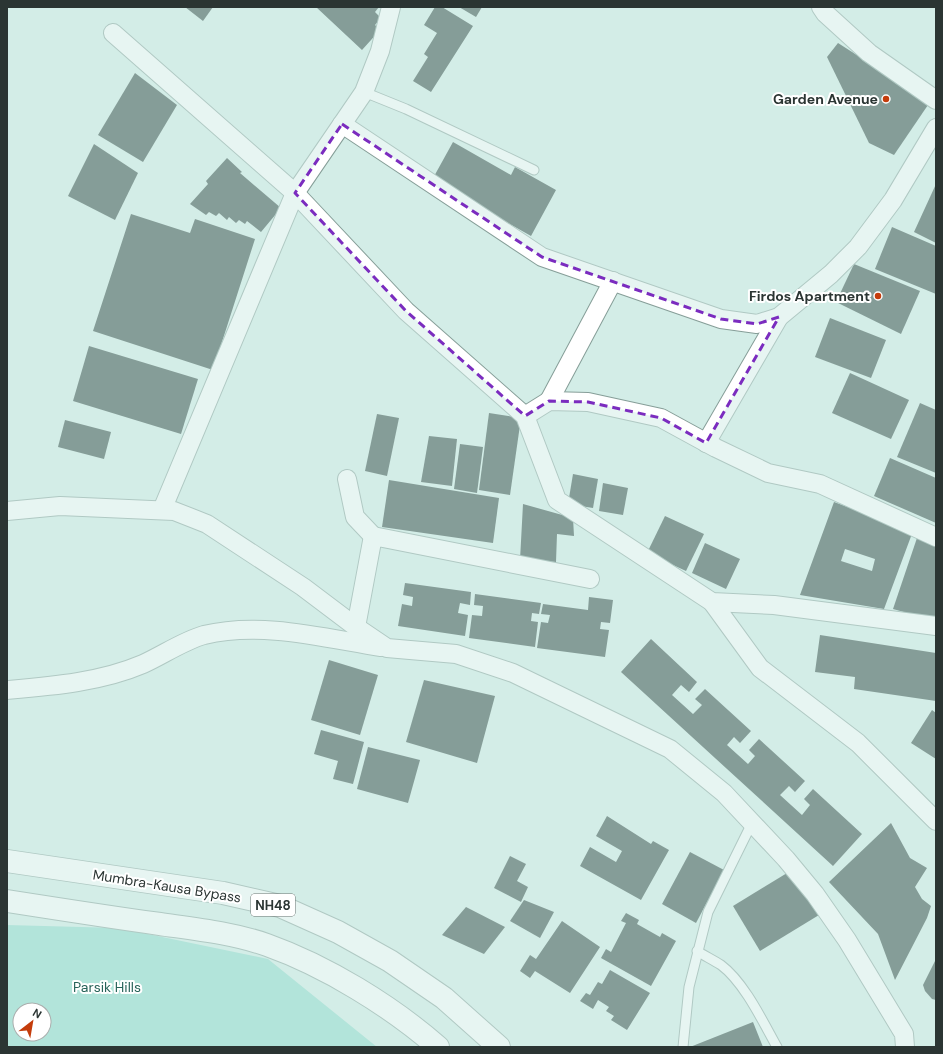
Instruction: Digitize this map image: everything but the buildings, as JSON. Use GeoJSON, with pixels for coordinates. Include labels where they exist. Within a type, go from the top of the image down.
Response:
{"type":"FeatureCollection","features":[{"type":"Feature","properties":{"kind":"highway","name":"Mumbra-Kausa Bypass"},"geometry":{"type":"LineString","coordinates":[[7,861],[223,893],[280,906],[338,932],[390,962],[444,998],[499,1047]]}},
{"type":"Feature","properties":{"kind":"highway"},"geometry":{"type":"LineString","coordinates":[[7,902],[216,932],[267,945],[320,968],[369,996],[419,1030],[438,1047]]}},
{"type":"Feature","properties":{"kind":"street"},"geometry":{"type":"LineString","coordinates":[[162,510],[295,193],[364,92],[380,51],[391,7]]}},
{"type":"Feature","properties":{"kind":"street"},"geometry":{"type":"LineString","coordinates":[[821,7],[825,13],[870,53],[936,100]]}},
{"type":"Feature","properties":{"kind":"street"},"geometry":{"type":"LineString","coordinates":[[113,33],[295,193],[406,311],[525,416],[557,500],[712,602],[760,668],[858,743],[936,821]]}},
{"type":"Feature","properties":{"kind":"street"},"geometry":{"type":"LineString","coordinates":[[342,124],[542,257],[721,319],[757,324],[779,317]]}},
{"type":"Feature","properties":{"kind":"street"},"geometry":{"type":"LineString","coordinates":[[706,443],[779,317],[831,274],[858,247],[893,200],[936,128]]}},
{"type":"Feature","properties":{"kind":"street"},"geometry":{"type":"LineString","coordinates":[[525,416],[549,401],[613,281]]}},
{"type":"Feature","properties":{"kind":"street"},"geometry":{"type":"LineString","coordinates":[[549,401],[588,402],[662,418],[706,443],[768,473],[820,484],[936,537]]}},
{"type":"Feature","properties":{"kind":"street"},"geometry":{"type":"LineString","coordinates":[[347,479],[355,518],[373,536],[590,579]]}},
{"type":"Feature","properties":{"kind":"street"},"geometry":{"type":"LineString","coordinates":[[7,511],[60,506],[174,511],[207,524],[303,587],[356,627],[387,648]]}},
{"type":"Feature","properties":{"kind":"street"},"geometry":{"type":"LineString","coordinates":[[356,627],[373,536]]}},
{"type":"Feature","properties":{"kind":"street"},"geometry":{"type":"LineString","coordinates":[[712,602],[774,605],[936,626]]}},
{"type":"Feature","properties":{"kind":"street"},"geometry":{"type":"LineString","coordinates":[[7,690],[95,679],[143,664],[203,635],[237,630],[270,630],[387,648],[456,654],[520,677],[670,749],[724,792],[786,859],[810,888],[847,940],[904,1034],[905,1047]]}},
{"type":"Feature","properties":{"kind":"lane"},"geometry":{"type":"LineString","coordinates":[[364,92],[406,109],[534,170]]}},
{"type":"Feature","properties":{"kind":"lane"},"geometry":{"type":"LineString","coordinates":[[683,1047],[689,987],[708,912],[752,824]]}},
{"type":"Feature","properties":{"kind":"lane"},"geometry":{"type":"LineString","coordinates":[[697,951],[722,966],[732,976],[745,994],[777,1047]]}},
{"type":"Feature","properties":{"kind":"highlighted area"},"geometry":{"type":"Polygon","coordinates":[[[342,124],[542,257],[721,319],[757,324],[779,317],[706,443],[661,418],[588,402],[549,401],[525,416],[406,311],[295,193],[342,124]]]}},
{"type":"Feature","properties":{"kind":"green space","name":"Parsik Hills"},"geometry":{"type":"Polygon","coordinates":[[[7,925],[119,928],[268,959],[377,1047],[7,1047],[7,925]]]}},
{"type":"Feature","properties":{"kind":"place","name":"Garden Avenue"},"geometry":{"type":"Point","coordinates":[886,99]}},
{"type":"Feature","properties":{"kind":"place","name":"Firdos Apartment"},"geometry":{"type":"Point","coordinates":[878,296]}}]}
